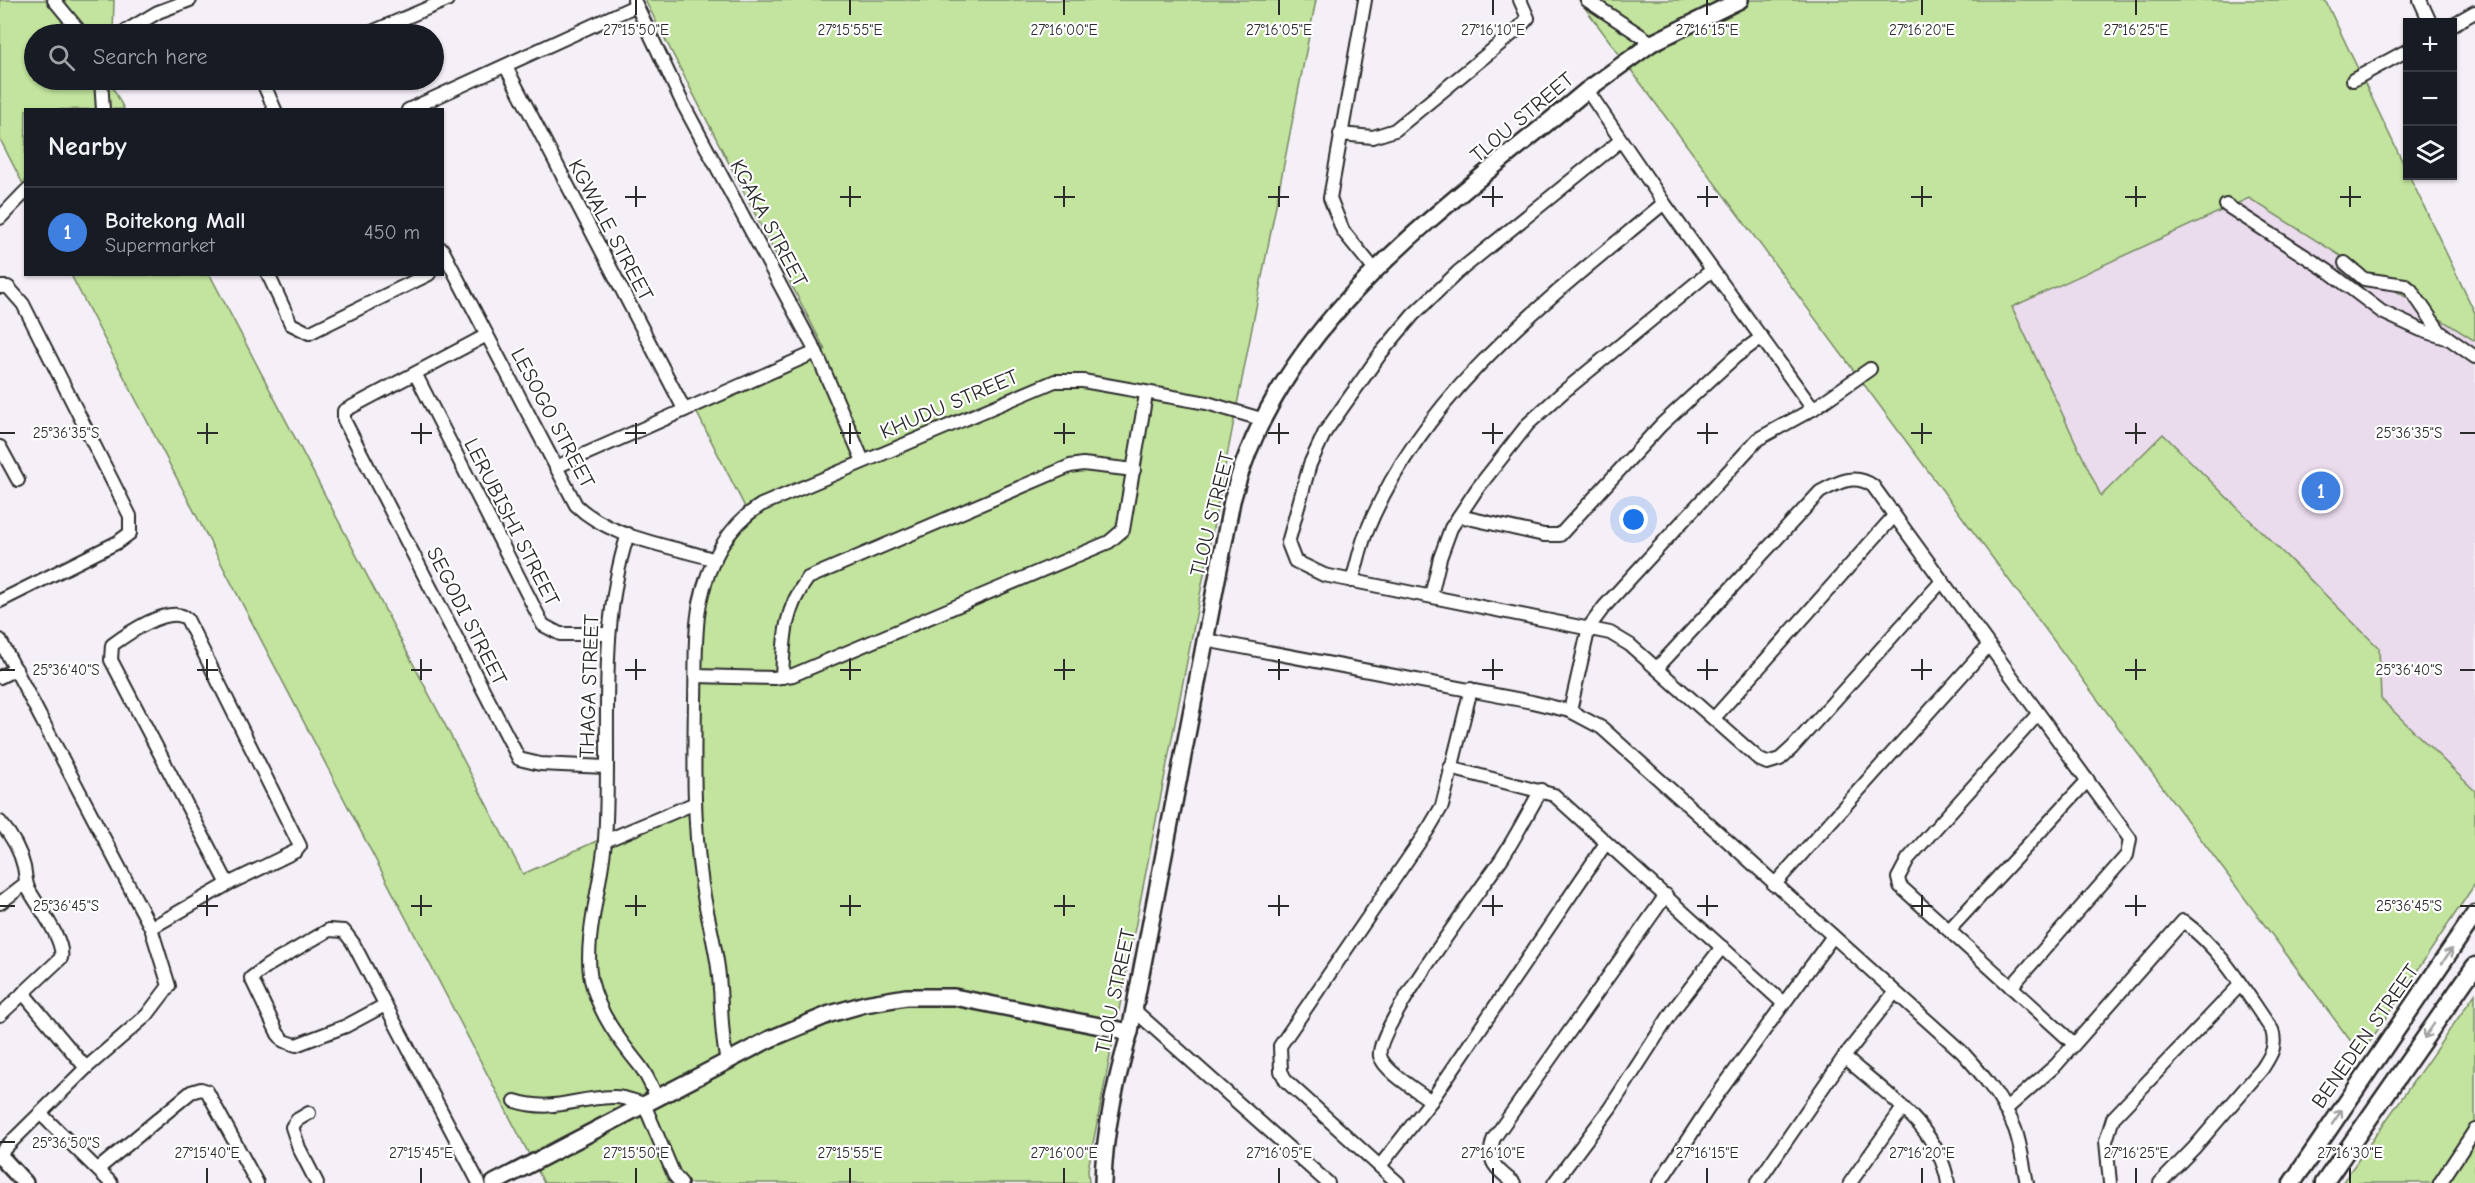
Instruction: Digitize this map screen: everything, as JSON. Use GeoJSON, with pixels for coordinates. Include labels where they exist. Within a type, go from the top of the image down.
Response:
{"type":"FeatureCollection","features":[{"type":"Feature","properties":{"kind":"main road","name":"BENEDEN STREET"},"geometry":{"type":"LineString","coordinates":[[2292,1183],[2475,914]]}},
{"type":"Feature","properties":{"kind":"main road"},"geometry":{"type":"LineString","coordinates":[[2324,1183],[2475,966]]}},
{"type":"Feature","properties":{"kind":"street"},"geometry":{"type":"LineString","coordinates":[[54,0],[74,24]]}},
{"type":"Feature","properties":{"kind":"street"},"geometry":{"type":"LineString","coordinates":[[138,24],[158,12],[190,0]]}},
{"type":"Feature","properties":{"kind":"street"},"geometry":{"type":"LineString","coordinates":[[391,24],[447,0]]}},
{"type":"Feature","properties":{"kind":"street"},"geometry":{"type":"LineString","coordinates":[[1365,0],[1330,198],[1343,231],[1374,269]]}},
{"type":"Feature","properties":{"kind":"street"},"geometry":{"type":"LineString","coordinates":[[1340,134],[1373,137],[1395,130],[1518,29],[1528,18],[1526,8],[1520,0]]}},
{"type":"Feature","properties":{"kind":"street"},"geometry":{"type":"LineString","coordinates":[[1587,0],[1652,43]]}},
{"type":"Feature","properties":{"kind":"street","name":"TLOU STREET"},"geometry":{"type":"LineString","coordinates":[[1103,1183],[1106,1140],[1115,1085],[1130,1032],[1232,501],[1261,418],[1320,331],[1374,269],[1587,90],[1652,43],[1740,0]]}},
{"type":"Feature","properties":{"kind":"street"},"geometry":{"type":"LineString","coordinates":[[2420,0],[2428,18]]}},
{"type":"Feature","properties":{"kind":"street"},"geometry":{"type":"LineString","coordinates":[[413,108],[506,67],[635,3]]}},
{"type":"Feature","properties":{"kind":"street","name":"KGAKA STREET"},"geometry":{"type":"LineString","coordinates":[[635,3],[683,104],[816,352],[862,461]]}},
{"type":"Feature","properties":{"kind":"street"},"geometry":{"type":"LineString","coordinates":[[2457,22],[2475,12]]}},
{"type":"Feature","properties":{"kind":"street"},"geometry":{"type":"LineString","coordinates":[[2353,80],[2403,53]]}},
{"type":"Feature","properties":{"kind":"street","name":"KGWALE STREET"},"geometry":{"type":"LineString","coordinates":[[506,67],[684,409]]}},
{"type":"Feature","properties":{"kind":"street"},"geometry":{"type":"LineString","coordinates":[[102,90],[103,108]]}},
{"type":"Feature","properties":{"kind":"street"},"geometry":{"type":"LineString","coordinates":[[269,90],[274,108]]}},
{"type":"Feature","properties":{"kind":"street"},"geometry":{"type":"LineString","coordinates":[[1587,90],[1620,141],[1813,409]]}},
{"type":"Feature","properties":{"kind":"street"},"geometry":{"type":"LineString","coordinates":[[1620,141],[1458,272],[1413,315],[1381,353],[1321,439],[1310,464],[1292,522],[1289,549],[1295,561],[1309,570],[1352,581],[1610,633],[1657,668],[1715,717],[1763,762],[1780,759],[1942,581]]}},
{"type":"Feature","properties":{"kind":"street"},"geometry":{"type":"LineString","coordinates":[[0,218],[24,193]]}},
{"type":"Feature","properties":{"kind":"street"},"geometry":{"type":"LineString","coordinates":[[1352,581],[1365,534],[1385,492],[1444,402],[1519,324],[1664,203]]}},
{"type":"Feature","properties":{"kind":"street"},"geometry":{"type":"LineString","coordinates":[[2226,205],[2382,312],[2421,330],[2446,338],[2475,357]]}},
{"type":"Feature","properties":{"kind":"street"},"geometry":{"type":"LineString","coordinates":[[2345,263],[2364,279],[2405,285],[2446,338]]}},
{"type":"Feature","properties":{"kind":"street","name":"LESOGO STREET"},"geometry":{"type":"LineString","coordinates":[[446,266],[488,335],[576,505],[585,513],[628,534],[715,560]]}},
{"type":"Feature","properties":{"kind":"street"},"geometry":{"type":"LineString","coordinates":[[1431,596],[1444,544],[1459,516],[1541,411],[1712,270]]}},
{"type":"Feature","properties":{"kind":"street"},"geometry":{"type":"LineString","coordinates":[[269,276],[294,327],[309,333],[322,329],[425,276]]}},
{"type":"Feature","properties":{"kind":"street"},"geometry":{"type":"LineString","coordinates":[[2360,295],[2373,280]]}},
{"type":"Feature","properties":{"kind":"street"},"geometry":{"type":"LineString","coordinates":[[0,287],[8,287],[23,304],[132,523],[130,533],[118,542],[0,602]]}},
{"type":"Feature","properties":{"kind":"street"},"geometry":{"type":"LineString","coordinates":[[416,375],[488,335]]}},
{"type":"Feature","properties":{"kind":"street"},"geometry":{"type":"LineString","coordinates":[[1459,516],[1544,535],[1560,535],[1606,488],[1661,425],[1734,357],[1762,337]]}},
{"type":"Feature","properties":{"kind":"street"},"geometry":{"type":"LineString","coordinates":[[556,466],[816,352]]}},
{"type":"Feature","properties":{"kind":"street"},"geometry":{"type":"LineString","coordinates":[[1570,711],[1589,627],[1604,607],[1758,439],[1813,409],[1870,369]]}},
{"type":"Feature","properties":{"kind":"street","name":"SEGODI STREET"},"geometry":{"type":"LineString","coordinates":[[416,375],[358,401],[344,411],[344,420],[516,755],[531,763],[606,767]]}},
{"type":"Feature","properties":{"kind":"street","name":"LERUBISHI STREET"},"geometry":{"type":"LineString","coordinates":[[416,375],[544,627],[560,634],[609,634]]}},
{"type":"Feature","properties":{"kind":"street","name":"KHUDU STREET"},"geometry":{"type":"LineString","coordinates":[[727,1061],[721,1030],[718,969],[702,886],[693,804],[700,603],[715,560],[728,534],[746,514],[862,461],[1055,381],[1083,381],[1207,403],[1261,418]]}},
{"type":"Feature","properties":{"kind":"street"},"geometry":{"type":"LineString","coordinates":[[696,676],[783,677],[842,657],[1109,542],[1123,530],[1146,394]]}},
{"type":"Feature","properties":{"kind":"street"},"geometry":{"type":"LineString","coordinates":[[0,447],[18,480]]}},
{"type":"Feature","properties":{"kind":"street"},"geometry":{"type":"LineString","coordinates":[[783,677],[785,626],[797,592],[808,578],[1070,466],[1083,464],[1134,470]]}},
{"type":"Feature","properties":{"kind":"street"},"geometry":{"type":"LineString","coordinates":[[1657,668],[1820,492],[1851,479],[1864,480],[1873,486],[1988,646],[2128,834],[2127,855],[2011,987]]}},
{"type":"Feature","properties":{"kind":"street"},"geometry":{"type":"LineString","coordinates":[[1715,717],[1894,516]]}},
{"type":"Feature","properties":{"kind":"street","name":"THAGA STREET"},"geometry":{"type":"LineString","coordinates":[[628,534],[613,587],[609,634],[605,841],[602,880],[592,926],[591,980],[611,1029],[641,1067],[650,1101]]}},
{"type":"Feature","properties":{"kind":"street"},"geometry":{"type":"LineString","coordinates":[[151,928],[228,885],[296,851],[300,846],[187,619],[181,615],[169,615],[112,645],[111,660],[228,885]]}},
{"type":"Feature","properties":{"kind":"street"},"geometry":{"type":"LineString","coordinates":[[0,640],[151,928],[169,986],[147,1015],[86,1068],[0,1155],[25,1183]]}},
{"type":"Feature","properties":{"kind":"street"},"geometry":{"type":"LineString","coordinates":[[1205,640],[1470,689],[1570,711],[1594,722],[1631,752],[1774,885],[1962,1052],[1986,1077],[2015,1130],[2027,1183]]}},
{"type":"Feature","properties":{"kind":"street"},"geometry":{"type":"LineString","coordinates":[[1774,885],[1988,646]]}},
{"type":"Feature","properties":{"kind":"street"},"geometry":{"type":"LineString","coordinates":[[0,677],[16,669]]}},
{"type":"Feature","properties":{"kind":"street"},"geometry":{"type":"LineString","coordinates":[[1398,1183],[1286,1081],[1281,1071],[1280,1046],[1430,828],[1442,806],[1470,689]]}},
{"type":"Feature","properties":{"kind":"street"},"geometry":{"type":"LineString","coordinates":[[2038,714],[1899,872],[1900,886],[2073,1043]]}},
{"type":"Feature","properties":{"kind":"street"},"geometry":{"type":"LineString","coordinates":[[1450,768],[1541,790],[1565,803],[1782,1002]]}},
{"type":"Feature","properties":{"kind":"street"},"geometry":{"type":"LineString","coordinates":[[1949,930],[2088,780]]}},
{"type":"Feature","properties":{"kind":"street"},"geometry":{"type":"LineString","coordinates":[[1431,1101],[1383,1062],[1379,1052],[1382,1037],[1412,988],[1502,857],[1541,790]]}},
{"type":"Feature","properties":{"kind":"street"},"geometry":{"type":"LineString","coordinates":[[605,841],[693,804]]}},
{"type":"Feature","properties":{"kind":"street"},"geometry":{"type":"LineString","coordinates":[[0,822],[14,839],[20,852],[26,884],[58,938],[62,953],[61,958],[0,1015]]}},
{"type":"Feature","properties":{"kind":"street"},"geometry":{"type":"LineString","coordinates":[[1380,1166],[1431,1101],[1606,843]]}},
{"type":"Feature","properties":{"kind":"street"},"geometry":{"type":"LineString","coordinates":[[0,903],[26,884]]}},
{"type":"Feature","properties":{"kind":"street"},"geometry":{"type":"LineString","coordinates":[[1514,1183],[1495,1168],[1490,1149],[1494,1138],[1666,895]]}},
{"type":"Feature","properties":{"kind":"street"},"geometry":{"type":"LineString","coordinates":[[2005,1110],[2056,1065],[2073,1043],[2183,921],[2207,939],[2240,985],[2272,1030],[2274,1048],[2248,1086],[2160,1183]]}},
{"type":"Feature","properties":{"kind":"street"},"geometry":{"type":"LineString","coordinates":[[385,1005],[346,1026],[296,1045],[278,1034],[251,978],[267,966],[329,930],[337,929],[344,932],[353,943],[479,1183]]}},
{"type":"Feature","properties":{"kind":"street"},"geometry":{"type":"LineString","coordinates":[[1659,1183],[1782,1002],[1833,936]]}},
{"type":"Feature","properties":{"kind":"street"},"geometry":{"type":"LineString","coordinates":[[1554,1183],[1610,1108],[1674,1009],[1722,947]]}},
{"type":"Feature","properties":{"kind":"street"},"geometry":{"type":"LineString","coordinates":[[2110,1183],[2106,1141],[2113,1118],[2240,985]]}},
{"type":"Feature","properties":{"kind":"street"},"geometry":{"type":"LineString","coordinates":[[1757,1183],[1844,1057],[1894,992]]}},
{"type":"Feature","properties":{"kind":"street"},"geometry":{"type":"LineString","coordinates":[[23,993],[86,1068]]}},
{"type":"Feature","properties":{"kind":"street"},"geometry":{"type":"LineString","coordinates":[[494,1183],[727,1061],[830,1014],[865,1004],[906,998],[954,997],[1130,1032]]}},
{"type":"Feature","properties":{"kind":"street"},"geometry":{"type":"LineString","coordinates":[[1134,1010],[1328,1183]]}},
{"type":"Feature","properties":{"kind":"street"},"geometry":{"type":"LineString","coordinates":[[1844,1057],[1903,1108],[1931,1138],[1946,1171],[1948,1183]]}},
{"type":"Feature","properties":{"kind":"street"},"geometry":{"type":"LineString","coordinates":[[98,1169],[192,1092],[201,1089],[207,1091],[257,1183]]}},
{"type":"Feature","properties":{"kind":"street"},"geometry":{"type":"LineString","coordinates":[[515,1101],[534,1107],[562,1106],[615,1096],[650,1101]]}},
{"type":"Feature","properties":{"kind":"street"},"geometry":{"type":"LineString","coordinates":[[650,1101],[674,1175],[681,1183]]}},
{"type":"Feature","properties":{"kind":"street"},"geometry":{"type":"LineString","coordinates":[[1850,1183],[1903,1108]]}},
{"type":"Feature","properties":{"kind":"street"},"geometry":{"type":"LineString","coordinates":[[309,1113],[297,1120],[292,1127],[317,1183]]}},
{"type":"Feature","properties":{"kind":"street"},"geometry":{"type":"LineString","coordinates":[[41,1114],[111,1183]]}},
{"type":"Feature","properties":{"kind":"street"},"geometry":{"type":"LineString","coordinates":[[2440,1183],[2475,1130]]}},
{"type":"Feature","properties":{"kind":"shaded area"},"geometry":{"type":"Polygon","coordinates":[[[2249,198],[2475,341],[2475,791],[2381,699],[2379,648],[2163,435],[2101,497],[2012,306],[2249,198]]]}},
{"type":"Feature","properties":{"kind":"green space"},"geometry":{"type":"Polygon","coordinates":[[[0,0],[114,0],[113,24],[24,24],[24,90],[114,90],[123,108],[24,108],[24,186],[0,139],[0,0]]]}},
{"type":"Feature","properties":{"kind":"green space"},"geometry":{"type":"Polygon","coordinates":[[[645,0],[1316,0],[1088,1169],[1089,1183],[544,1183],[72,276],[211,276],[523,874],[697,796],[699,621],[712,561],[749,515],[696,411],[825,350],[645,0]]]}},
{"type":"Feature","properties":{"kind":"green space"},"geometry":{"type":"Polygon","coordinates":[[[1579,0],[2325,0],[2403,163],[2403,180],[2411,180],[2475,313],[2475,341],[2249,198],[2012,307],[2101,496],[2163,434],[2379,648],[2381,699],[2475,791],[2475,884],[2361,1055],[1579,0]]]}},
{"type":"Feature","properties":{"kind":"green space"},"geometry":{"type":"Polygon","coordinates":[[[2475,994],[2475,1183],[2342,1183],[2475,994]]]}},
{"type":"Feature","properties":{"kind":"place","name":"Boitekong Mall"},"geometry":{"type":"Point","coordinates":[2321,491]}}]}
